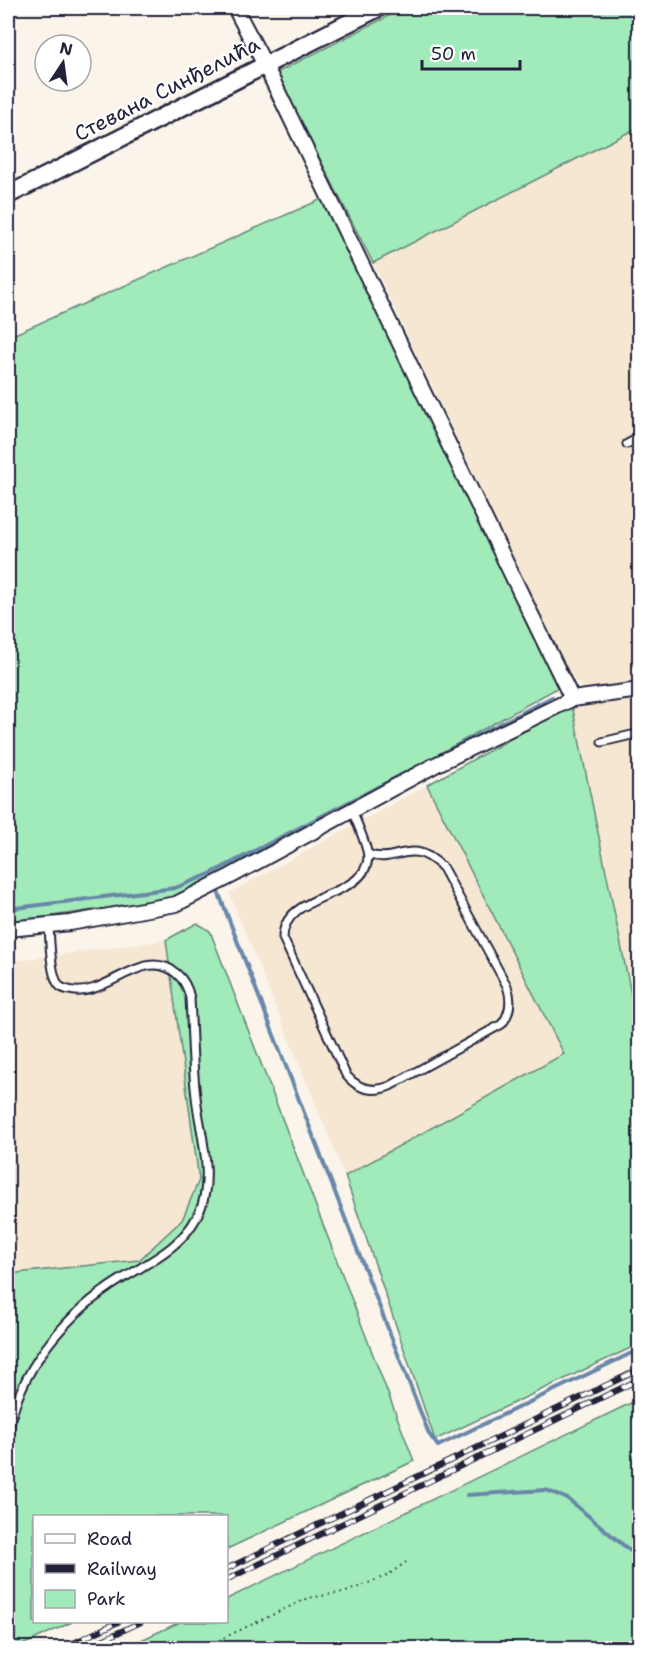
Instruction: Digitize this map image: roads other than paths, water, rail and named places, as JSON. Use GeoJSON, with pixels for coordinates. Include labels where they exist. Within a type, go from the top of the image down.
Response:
{"type":"FeatureCollection","features":[{"type":"Feature","properties":{"kind":"street"},"geometry":{"type":"LineString","coordinates":[[235,8],[266,65],[572,699]]}},
{"type":"Feature","properties":{"kind":"street","name":"Стевана Синђелића"},"geometry":{"type":"LineString","coordinates":[[8,195],[378,8]]}},
{"type":"Feature","properties":{"kind":"street"},"geometry":{"type":"LineString","coordinates":[[8,929],[70,923],[176,904],[435,765],[572,699],[639,690]]}},
{"type":"Feature","properties":{"kind":"lane"},"geometry":{"type":"LineString","coordinates":[[627,444],[639,437]]}},
{"type":"Feature","properties":{"kind":"lane"},"geometry":{"type":"LineString","coordinates":[[602,742],[639,733]]}},
{"type":"Feature","properties":{"kind":"lane"},"geometry":{"type":"LineString","coordinates":[[352,810],[368,854],[366,866],[357,879],[292,913],[285,925],[283,938],[346,1075],[358,1086],[371,1090],[390,1086],[502,1024],[509,1012],[510,999],[507,986],[443,868],[425,855],[411,851],[385,858],[376,858],[368,854]]}},
{"type":"Feature","properties":{"kind":"lane"},"geometry":{"type":"LineString","coordinates":[[8,1461],[8,1433],[14,1410],[23,1385],[45,1349],[88,1302],[118,1281],[154,1261],[174,1245],[190,1227],[201,1207],[206,1185],[206,1159],[196,1098],[191,1042],[190,998],[186,985],[173,971],[152,965],[137,969],[87,991],[76,992],[62,988],[56,981],[49,925]]}},
{"type":"Feature","properties":{"kind":"waterway"},"geometry":{"type":"LineString","coordinates":[[210,874],[552,697]]}},
{"type":"Feature","properties":{"kind":"waterway"},"geometry":{"type":"LineString","coordinates":[[8,909],[175,888],[210,874],[212,877]]}},
{"type":"Feature","properties":{"kind":"waterway"},"geometry":{"type":"LineString","coordinates":[[219,894],[429,1434],[438,1446],[640,1349]]}},
{"type":"Feature","properties":{"kind":"waterway"},"geometry":{"type":"LineString","coordinates":[[467,1495],[546,1490],[568,1499],[640,1559]]}},
{"type":"Feature","properties":{"kind":"railway"},"geometry":{"type":"LineString","coordinates":[[228,1568],[640,1369]]}},
{"type":"Feature","properties":{"kind":"railway"},"geometry":{"type":"LineString","coordinates":[[228,1579],[640,1379]]}},
{"type":"Feature","properties":{"kind":"railway"},"geometry":{"type":"LineString","coordinates":[[63,1648],[116,1623]]}},
{"type":"Feature","properties":{"kind":"railway"},"geometry":{"type":"LineString","coordinates":[[85,1648],[139,1623]]}}]}
